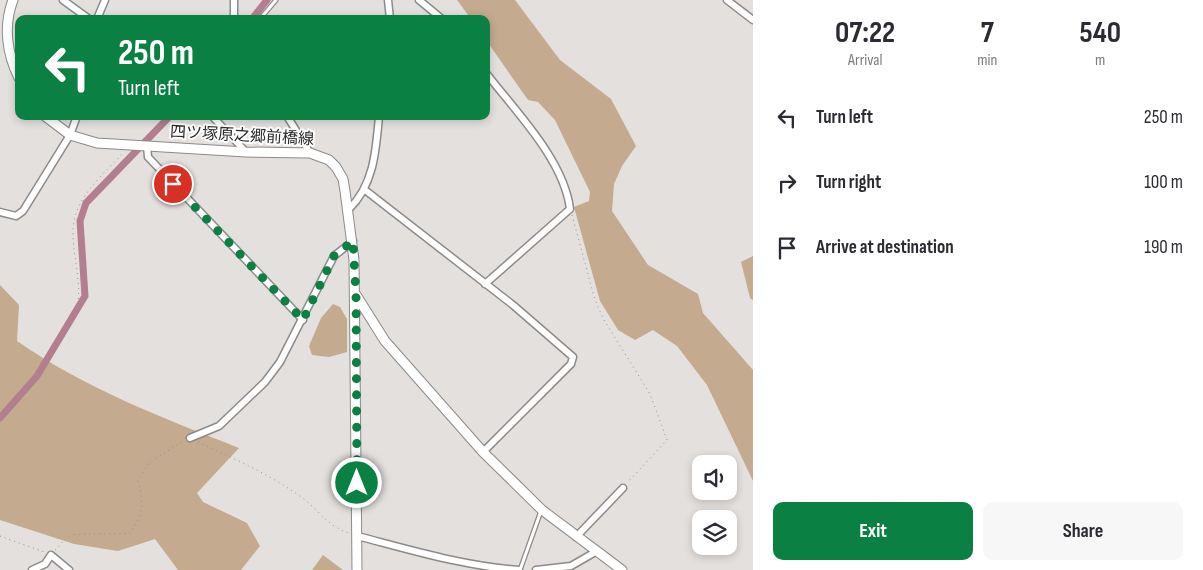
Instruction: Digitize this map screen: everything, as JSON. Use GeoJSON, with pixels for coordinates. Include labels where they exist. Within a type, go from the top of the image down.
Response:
{"type":"FeatureCollection","features":[{"type":"Feature","properties":{"kind":"main road"},"geometry":{"type":"LineString","coordinates":[[13,0],[7,18],[7,30],[11,59],[15,68]]}},
{"type":"Feature","properties":{"kind":"main road","name":"四ツ塚原之郷前橋線"},"geometry":{"type":"LineString","coordinates":[[50,120],[70,135],[96,143],[246,152],[310,152],[329,160],[336,167],[342,179],[348,209],[353,241],[356,295],[357,570]]}},
{"type":"Feature","properties":{"kind":"main road"},"geometry":{"type":"LineString","coordinates":[[356,295],[385,342],[483,452],[542,510],[622,570]]}},
{"type":"Feature","properties":{"kind":"street"},"geometry":{"type":"LineString","coordinates":[[63,0],[84,15]]}},
{"type":"Feature","properties":{"kind":"street"},"geometry":{"type":"LineString","coordinates":[[99,15],[106,0]]}},
{"type":"Feature","properties":{"kind":"street"},"geometry":{"type":"LineString","coordinates":[[234,0],[234,15]]}},
{"type":"Feature","properties":{"kind":"street"},"geometry":{"type":"LineString","coordinates":[[388,0],[390,15]]}},
{"type":"Feature","properties":{"kind":"street"},"geometry":{"type":"LineString","coordinates":[[418,0],[437,15]]}},
{"type":"Feature","properties":{"kind":"street"},"geometry":{"type":"LineString","coordinates":[[727,0],[753,20]]}},
{"type":"Feature","properties":{"kind":"street"},"geometry":{"type":"LineString","coordinates":[[485,284],[570,209],[568,192],[550,156],[490,78]]}},
{"type":"Feature","properties":{"kind":"street"},"geometry":{"type":"LineString","coordinates":[[0,212],[13,216],[20,215],[70,135],[76,120]]}},
{"type":"Feature","properties":{"kind":"street"},"geometry":{"type":"LineString","coordinates":[[216,120],[246,152]]}},
{"type":"Feature","properties":{"kind":"street"},"geometry":{"type":"LineString","coordinates":[[290,120],[310,152]]}},
{"type":"Feature","properties":{"kind":"street"},"geometry":{"type":"LineString","coordinates":[[348,209],[365,190],[371,174],[378,120]]}},
{"type":"Feature","properties":{"kind":"street"},"geometry":{"type":"LineString","coordinates":[[140,146],[148,157],[303,320]]}},
{"type":"Feature","properties":{"kind":"street"},"geometry":{"type":"LineString","coordinates":[[365,190],[485,284],[573,357],[571,364],[483,452]]}},
{"type":"Feature","properties":{"kind":"street"},"geometry":{"type":"LineString","coordinates":[[190,438],[219,426],[265,382],[280,362],[303,320],[334,256],[353,241]]}},
{"type":"Feature","properties":{"kind":"street"},"geometry":{"type":"LineString","coordinates":[[576,537],[623,488]]}},
{"type":"Feature","properties":{"kind":"street"},"geometry":{"type":"LineString","coordinates":[[357,536],[451,560],[491,568],[519,570]]}},
{"type":"Feature","properties":{"kind":"street"},"geometry":{"type":"LineString","coordinates":[[536,570],[571,566],[597,551]]}},
{"type":"Feature","properties":{"kind":"street"},"geometry":{"type":"LineString","coordinates":[[32,570],[45,564],[51,555],[69,570]]}},
{"type":"Feature","properties":{"kind":"lane"},"geometry":{"type":"LineString","coordinates":[[263,15],[276,0]]}},
{"type":"Feature","properties":{"kind":"lane"},"geometry":{"type":"LineString","coordinates":[[519,570],[542,510]]}},
{"type":"Feature","properties":{"kind":"path"},"geometry":{"type":"LineString","coordinates":[[78,304],[80,287],[73,234],[74,216],[82,198],[140,146]]}},
{"type":"Feature","properties":{"kind":"path"},"geometry":{"type":"LineString","coordinates":[[570,209],[595,300],[604,320],[650,394],[667,440],[623,488]]}},
{"type":"Feature","properties":{"kind":"path"},"geometry":{"type":"LineString","coordinates":[[0,536],[51,555],[69,537],[76,535],[114,536],[130,533],[139,519],[144,506],[138,481],[149,463],[173,446],[190,438],[262,472],[304,500],[336,529],[357,536]]}},
{"type":"Feature","properties":{"kind":"shaded area"},"geometry":{"type":"Polygon","coordinates":[[[457,0],[515,0],[560,60],[611,99],[636,146],[622,166],[614,184],[612,211],[648,265],[698,294],[703,313],[753,370],[753,481],[707,385],[677,346],[653,330],[635,340],[618,330],[600,301],[574,207],[589,201],[590,192],[555,120],[538,102],[528,100],[490,46],[490,15],[468,15],[457,0]]]}},
{"type":"Feature","properties":{"kind":"shaded area"},"geometry":{"type":"Polygon","coordinates":[[[753,256],[753,300],[750,298],[741,262],[753,256]]]}},
{"type":"Feature","properties":{"kind":"shaded area"},"geometry":{"type":"Polygon","coordinates":[[[0,285],[19,305],[17,341],[97,388],[239,448],[197,493],[203,502],[247,523],[260,546],[241,570],[178,570],[155,539],[118,551],[74,544],[0,520],[0,285]]]}},
{"type":"Feature","properties":{"kind":"shaded area"},"geometry":{"type":"Polygon","coordinates":[[[333,304],[340,307],[347,319],[347,352],[329,357],[312,355],[309,346],[321,318],[333,304]]]}},
{"type":"Feature","properties":{"kind":"shaded area"},"geometry":{"type":"Polygon","coordinates":[[[323,555],[343,570],[312,570],[323,555]]]}},
{"type":"Feature","properties":{"kind":"waterway"},"geometry":{"type":"LineString","coordinates":[[255,15],[267,0]]}},
{"type":"Feature","properties":{"kind":"waterway"},"geometry":{"type":"LineString","coordinates":[[0,418],[37,376],[85,296],[80,221],[86,203],[166,120]]}},
{"type":"Feature","properties":{"kind":"route"},"geometry":{"type":"LineString","coordinates":[[173,184],[303,320],[327,274],[334,256],[353,241],[356,295],[357,483]]}}]}
